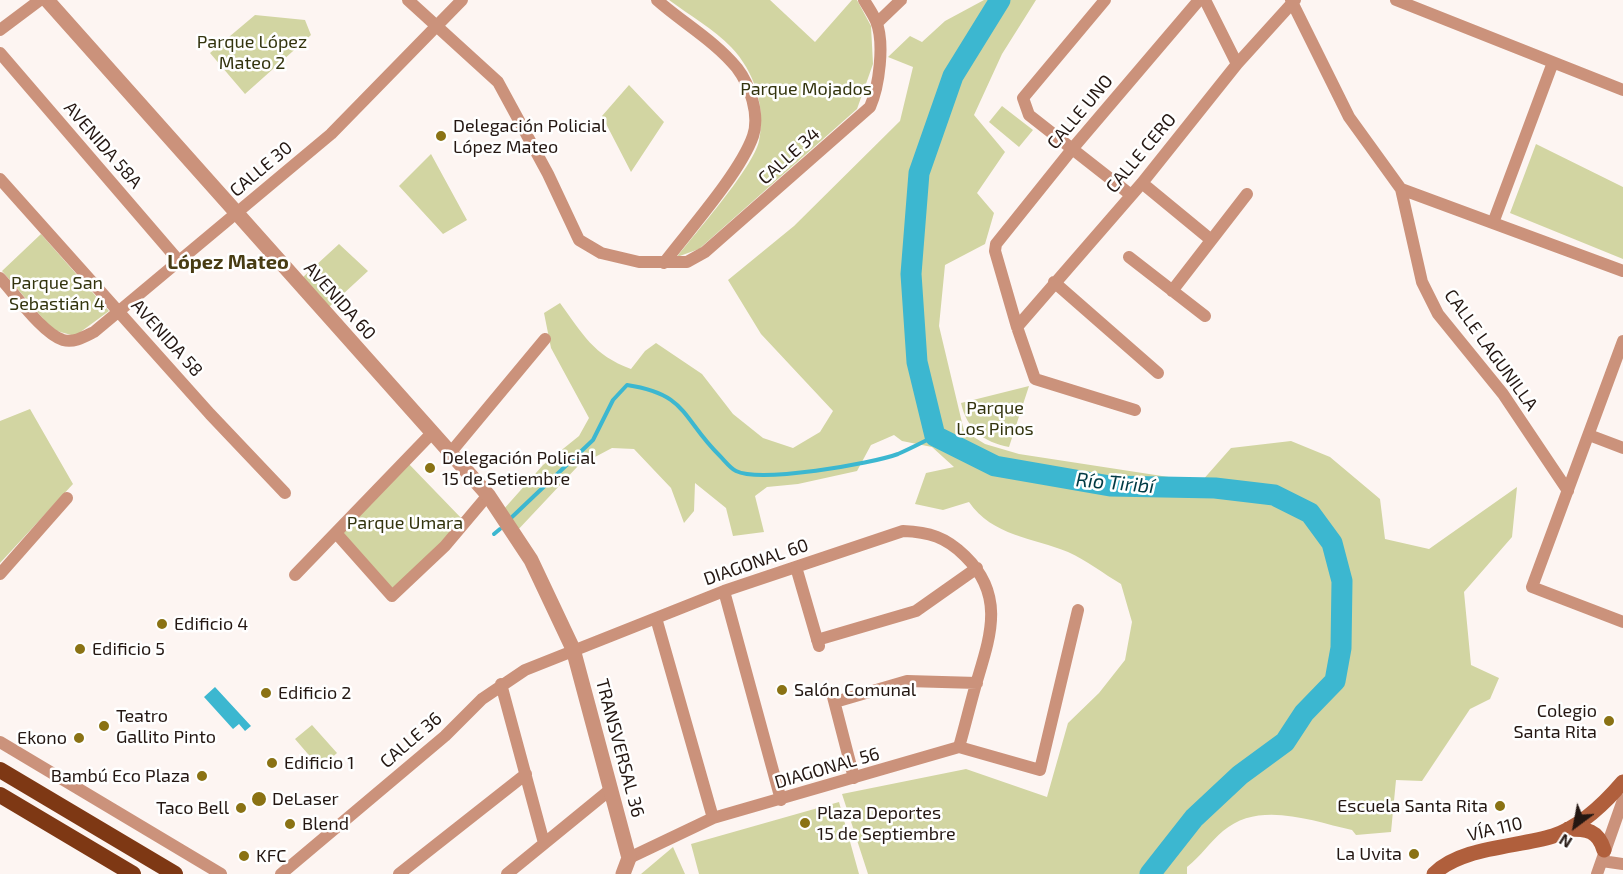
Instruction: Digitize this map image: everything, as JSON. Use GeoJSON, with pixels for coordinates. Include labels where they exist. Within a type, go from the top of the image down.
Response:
{"type":"FeatureCollection","features":[{"type":"Feature","properties":{"kind":"highway"},"geometry":{"type":"LineString","coordinates":[[0,770],[175,874]]}},
{"type":"Feature","properties":{"kind":"highway"},"geometry":{"type":"LineString","coordinates":[[0,795],[133,874]]}},
{"type":"Feature","properties":{"kind":"main road","name":"VÍA 110"},"geometry":{"type":"LineString","coordinates":[[1434,874],[1447,864],[1468,855],[1554,836],[1568,830],[1595,810],[1623,782]]}},
{"type":"Feature","properties":{"kind":"main road"},"geometry":{"type":"LineString","coordinates":[[1568,830],[1592,831],[1601,839],[1603,855]]}},
{"type":"Feature","properties":{"kind":"street"},"geometry":{"type":"LineString","coordinates":[[0,30],[40,0]]}},
{"type":"Feature","properties":{"kind":"street","name":"AVENIDA 60"},"geometry":{"type":"LineString","coordinates":[[47,0],[488,495],[531,560],[573,649]]}},
{"type":"Feature","properties":{"kind":"street","name":"CALLE 34"},"geometry":{"type":"LineString","coordinates":[[408,0],[498,82],[548,174],[579,240],[601,253],[664,263],[687,262],[705,252],[870,107],[877,92],[880,58],[877,23]]}},
{"type":"Feature","properties":{"kind":"street","name":"CALLE 30"},"geometry":{"type":"LineString","coordinates":[[0,278],[52,335],[65,341],[79,340],[94,332],[331,134],[462,0]]}},
{"type":"Feature","properties":{"kind":"street"},"geometry":{"type":"LineString","coordinates":[[657,0],[712,42],[738,69],[754,103],[753,134],[742,159],[664,263]]}},
{"type":"Feature","properties":{"kind":"street"},"geometry":{"type":"LineString","coordinates":[[864,0],[877,23],[901,0]]}},
{"type":"Feature","properties":{"kind":"street"},"geometry":{"type":"LineString","coordinates":[[1105,0],[1023,98],[1029,115],[1131,195]]}},
{"type":"Feature","properties":{"kind":"street","name":"CALLE UNO"},"geometry":{"type":"LineString","coordinates":[[1017,327],[995,251],[999,238],[1199,0]]}},
{"type":"Feature","properties":{"kind":"street"},"geometry":{"type":"LineString","coordinates":[[1205,0],[1237,64]]}},
{"type":"Feature","properties":{"kind":"street","name":"CALLE CERO"},"geometry":{"type":"LineString","coordinates":[[1017,327],[1142,183],[1237,64],[1292,0]]}},
{"type":"Feature","properties":{"kind":"street","name":"CALLE LAGUNILLA"},"geometry":{"type":"LineString","coordinates":[[1292,0],[1349,117],[1401,189],[1422,282],[1438,314],[1489,376],[1568,491]]}},
{"type":"Feature","properties":{"kind":"street"},"geometry":{"type":"LineString","coordinates":[[1396,0],[1552,64],[1623,90]]}},
{"type":"Feature","properties":{"kind":"street","name":"AVENIDA 58A"},"geometry":{"type":"LineString","coordinates":[[0,53],[178,260]]}},
{"type":"Feature","properties":{"kind":"street"},"geometry":{"type":"LineString","coordinates":[[1493,223],[1552,64]]}},
{"type":"Feature","properties":{"kind":"street","name":"AVENIDA 58"},"geometry":{"type":"LineString","coordinates":[[0,179],[285,493]]}},
{"type":"Feature","properties":{"kind":"street"},"geometry":{"type":"LineString","coordinates":[[1142,183],[1210,239]]}},
{"type":"Feature","properties":{"kind":"street"},"geometry":{"type":"LineString","coordinates":[[1401,189],[1623,271]]}},
{"type":"Feature","properties":{"kind":"street"},"geometry":{"type":"LineString","coordinates":[[1172,291],[1247,194]]}},
{"type":"Feature","properties":{"kind":"street"},"geometry":{"type":"LineString","coordinates":[[1129,257],[1205,316]]}},
{"type":"Feature","properties":{"kind":"street"},"geometry":{"type":"LineString","coordinates":[[1054,282],[1158,373]]}},
{"type":"Feature","properties":{"kind":"street"},"geometry":{"type":"LineString","coordinates":[[1017,327],[1033,374],[1040,382],[1135,410]]}},
{"type":"Feature","properties":{"kind":"street"},"geometry":{"type":"LineString","coordinates":[[451,452],[545,339]]}},
{"type":"Feature","properties":{"kind":"street"},"geometry":{"type":"LineString","coordinates":[[1623,341],[1532,587],[1623,622]]}},
{"type":"Feature","properties":{"kind":"street"},"geometry":{"type":"LineString","coordinates":[[295,575],[434,432]]}},
{"type":"Feature","properties":{"kind":"street"},"geometry":{"type":"LineString","coordinates":[[1589,435],[1623,448]]}},
{"type":"Feature","properties":{"kind":"street"},"geometry":{"type":"LineString","coordinates":[[336,533],[392,596],[445,546],[488,495]]}},
{"type":"Feature","properties":{"kind":"street"},"geometry":{"type":"LineString","coordinates":[[0,574],[67,498]]}},
{"type":"Feature","properties":{"kind":"street","name":"DIAGONAL 60"},"geometry":{"type":"LineString","coordinates":[[573,649],[724,591],[903,531],[928,532],[953,543],[977,568]]}},
{"type":"Feature","properties":{"kind":"street"},"geometry":{"type":"LineString","coordinates":[[796,567],[818,644],[916,611],[977,568],[991,600],[993,622],[959,747],[1040,771],[1078,610]]}},
{"type":"Feature","properties":{"kind":"street"},"geometry":{"type":"LineString","coordinates":[[724,591],[781,800]]}},
{"type":"Feature","properties":{"kind":"street"},"geometry":{"type":"LineString","coordinates":[[656,618],[713,818]]}},
{"type":"Feature","properties":{"kind":"street","name":"CALLE 36"},"geometry":{"type":"LineString","coordinates":[[282,874],[501,684],[525,670],[573,649]]}},
{"type":"Feature","properties":{"kind":"street","name":"TRANSVERSAL 36"},"geometry":{"type":"LineString","coordinates":[[573,649],[629,858]]}},
{"type":"Feature","properties":{"kind":"street"},"geometry":{"type":"LineString","coordinates":[[854,778],[833,697],[907,681],[976,683]]}},
{"type":"Feature","properties":{"kind":"street"},"geometry":{"type":"LineString","coordinates":[[501,684],[544,843]]}},
{"type":"Feature","properties":{"kind":"street"},"geometry":{"type":"LineString","coordinates":[[0,742],[221,874]]}},
{"type":"Feature","properties":{"kind":"street","name":"DIAGONAL 56"},"geometry":{"type":"LineString","coordinates":[[629,858],[713,818],[959,747]]}},
{"type":"Feature","properties":{"kind":"street"},"geometry":{"type":"LineString","coordinates":[[399,874],[526,774]]}},
{"type":"Feature","properties":{"kind":"street"},"geometry":{"type":"LineString","coordinates":[[507,874],[611,789]]}},
{"type":"Feature","properties":{"kind":"street"},"geometry":{"type":"LineString","coordinates":[[1597,874],[1623,800]]}},
{"type":"Feature","properties":{"kind":"street"},"geometry":{"type":"LineString","coordinates":[[1603,855],[1623,864]]}},
{"type":"Feature","properties":{"kind":"street"},"geometry":{"type":"LineString","coordinates":[[623,874],[629,858]]}},
{"type":"Feature","properties":{"kind":"green space","name":"Parque Mojados"},"geometry":{"type":"Polygon","coordinates":[[[669,0],[770,0],[815,42],[852,0],[857,0],[871,26],[873,64],[857,109],[699,249],[677,257],[723,200],[755,153],[761,129],[761,116],[757,91],[739,57],[717,34],[669,0]]]}},
{"type":"Feature","properties":{"kind":"green space"},"geometry":{"type":"Polygon","coordinates":[[[984,0],[1036,0],[1002,54],[974,115],[1005,152],[977,193],[994,213],[985,244],[945,265],[939,326],[964,431],[985,444],[1019,454],[1201,482],[1231,448],[1291,441],[1330,457],[1380,499],[1385,539],[1429,549],[1517,487],[1512,537],[1464,592],[1471,665],[1499,678],[1490,699],[1470,709],[1422,781],[1396,780],[1391,832],[1356,835],[1352,830],[1303,818],[1253,816],[1223,831],[1187,867],[1187,874],[868,874],[842,794],[966,769],[1047,797],[1068,723],[1099,693],[1125,660],[1132,622],[1121,584],[1068,552],[1001,529],[978,513],[969,502],[943,510],[915,504],[926,473],[954,467],[932,447],[902,441],[894,435],[871,445],[857,471],[798,484],[767,487],[755,496],[764,532],[733,536],[726,508],[695,483],[694,511],[684,523],[671,488],[634,449],[612,448],[578,466],[515,533],[503,510],[543,465],[579,436],[589,418],[551,348],[544,313],[560,303],[598,350],[631,369],[645,351],[656,343],[702,374],[733,414],[763,438],[793,448],[820,432],[833,411],[761,334],[728,280],[794,226],[900,121],[913,67],[888,57],[910,36],[922,42],[945,21],[984,0]]]}},
{"type":"Feature","properties":{"kind":"green space","name":"Parque López Mateo 2"},"geometry":{"type":"Polygon","coordinates":[[[255,15],[305,20],[311,35],[245,94],[210,53],[255,15]]]}},
{"type":"Feature","properties":{"kind":"green space"},"geometry":{"type":"Polygon","coordinates":[[[629,85],[664,122],[631,172],[602,116],[629,85]]]}},
{"type":"Feature","properties":{"kind":"green space"},"geometry":{"type":"Polygon","coordinates":[[[1002,106],[1033,130],[1019,147],[989,122],[1002,106]]]}},
{"type":"Feature","properties":{"kind":"green space"},"geometry":{"type":"Polygon","coordinates":[[[1536,144],[1623,187],[1623,259],[1510,213],[1536,144]]]}},
{"type":"Feature","properties":{"kind":"green space"},"geometry":{"type":"Polygon","coordinates":[[[431,154],[467,220],[443,234],[399,186],[431,154]]]}},
{"type":"Feature","properties":{"kind":"green space","name":"Parque San Sebastián 4"},"geometry":{"type":"Polygon","coordinates":[[[41,234],[109,311],[75,336],[53,330],[2,271],[41,234]]]}},
{"type":"Feature","properties":{"kind":"green space"},"geometry":{"type":"Polygon","coordinates":[[[339,244],[368,271],[329,307],[302,278],[339,244]]]}},
{"type":"Feature","properties":{"kind":"green space","name":"Parque Los Pinos"},"geometry":{"type":"Polygon","coordinates":[[[1029,386],[1009,447],[984,438],[967,420],[961,403],[1029,386]]]}},
{"type":"Feature","properties":{"kind":"green space"},"geometry":{"type":"Polygon","coordinates":[[[30,409],[73,484],[0,563],[0,421],[30,409]]]}},
{"type":"Feature","properties":{"kind":"green space","name":"Parque Umara"},"geometry":{"type":"Polygon","coordinates":[[[406,461],[464,521],[392,596],[336,533],[406,461]]]}},
{"type":"Feature","properties":{"kind":"green space"},"geometry":{"type":"Polygon","coordinates":[[[312,725],[337,753],[320,768],[295,739],[312,725]]]}},
{"type":"Feature","properties":{"kind":"green space","name":"Plaza Deportes 15 de Septiembre"},"geometry":{"type":"Polygon","coordinates":[[[839,802],[859,874],[699,874],[691,844],[839,802]]]}},
{"type":"Feature","properties":{"kind":"green space"},"geometry":{"type":"Polygon","coordinates":[[[673,847],[685,874],[641,874],[673,847]]]}},
{"type":"Feature","properties":{"kind":"water"},"geometry":{"type":"Polygon","coordinates":[[[215,687],[251,726],[245,731],[239,724],[233,729],[204,697],[215,687]]]}},
{"type":"Feature","properties":{"kind":"waterway","name":"Río Tiribí"},"geometry":{"type":"LineString","coordinates":[[1000,0],[953,76],[919,173],[911,274],[917,362],[935,436],[995,466],[1110,486],[1215,488],[1274,495],[1310,513],[1332,543],[1342,581],[1341,648],[1335,681],[1304,713],[1285,742],[1240,775],[1194,818],[1150,874]]}},
{"type":"Feature","properties":{"kind":"waterway"},"geometry":{"type":"LineString","coordinates":[[512,517],[593,440],[613,400],[627,385],[647,389],[673,402],[730,466],[736,471],[749,474],[791,474],[865,463],[898,454],[935,436]]}},
{"type":"Feature","properties":{"kind":"waterway"},"geometry":{"type":"LineString","coordinates":[[494,534],[500,529]]}},
{"type":"Feature","properties":{"kind":"place","name":"Delegación Policial López Mateo"},"geometry":{"type":"Point","coordinates":[441,136]}},
{"type":"Feature","properties":{"kind":"place","name":"Delegación Policial 15 de Setiembre"},"geometry":{"type":"Point","coordinates":[430,468]}},
{"type":"Feature","properties":{"kind":"place","name":"Edificio 4"},"geometry":{"type":"Point","coordinates":[162,624]}},
{"type":"Feature","properties":{"kind":"place","name":"Edificio 5"},"geometry":{"type":"Point","coordinates":[80,649]}},
{"type":"Feature","properties":{"kind":"place","name":"Salón Comunal"},"geometry":{"type":"Point","coordinates":[782,690]}},
{"type":"Feature","properties":{"kind":"place","name":"Edificio 2"},"geometry":{"type":"Point","coordinates":[266,693]}},
{"type":"Feature","properties":{"kind":"place","name":"Colegio Santa Rita"},"geometry":{"type":"Point","coordinates":[1609,721]}},
{"type":"Feature","properties":{"kind":"place","name":"Teatro Gallito Pinto"},"geometry":{"type":"Point","coordinates":[104,726]}},
{"type":"Feature","properties":{"kind":"place","name":"Ekono"},"geometry":{"type":"Point","coordinates":[79,738]}},
{"type":"Feature","properties":{"kind":"place","name":"Edificio 1"},"geometry":{"type":"Point","coordinates":[272,763]}},
{"type":"Feature","properties":{"kind":"place","name":"Bambú Eco Plaza"},"geometry":{"type":"Point","coordinates":[202,776]}},
{"type":"Feature","properties":{"kind":"place","name":"DeLaser"},"geometry":{"type":"Point","coordinates":[259,799]}},
{"type":"Feature","properties":{"kind":"place","name":"Escuela Santa Rita"},"geometry":{"type":"Point","coordinates":[1500,806]}},
{"type":"Feature","properties":{"kind":"place","name":"Taco Bell"},"geometry":{"type":"Point","coordinates":[241,808]}},
{"type":"Feature","properties":{"kind":"place","name":"Plaza Deportes 15 de Septiembre"},"geometry":{"type":"Point","coordinates":[805,823]}},
{"type":"Feature","properties":{"kind":"place","name":"Blend"},"geometry":{"type":"Point","coordinates":[290,824]}},
{"type":"Feature","properties":{"kind":"place","name":"La Uvita"},"geometry":{"type":"Point","coordinates":[1414,854]}},
{"type":"Feature","properties":{"kind":"place","name":"KFC"},"geometry":{"type":"Point","coordinates":[244,856]}},
{"type":"Feature","properties":{"kind":"district","name":"López Mateo"},"geometry":{"type":"Point","coordinates":[228,262]}}]}
